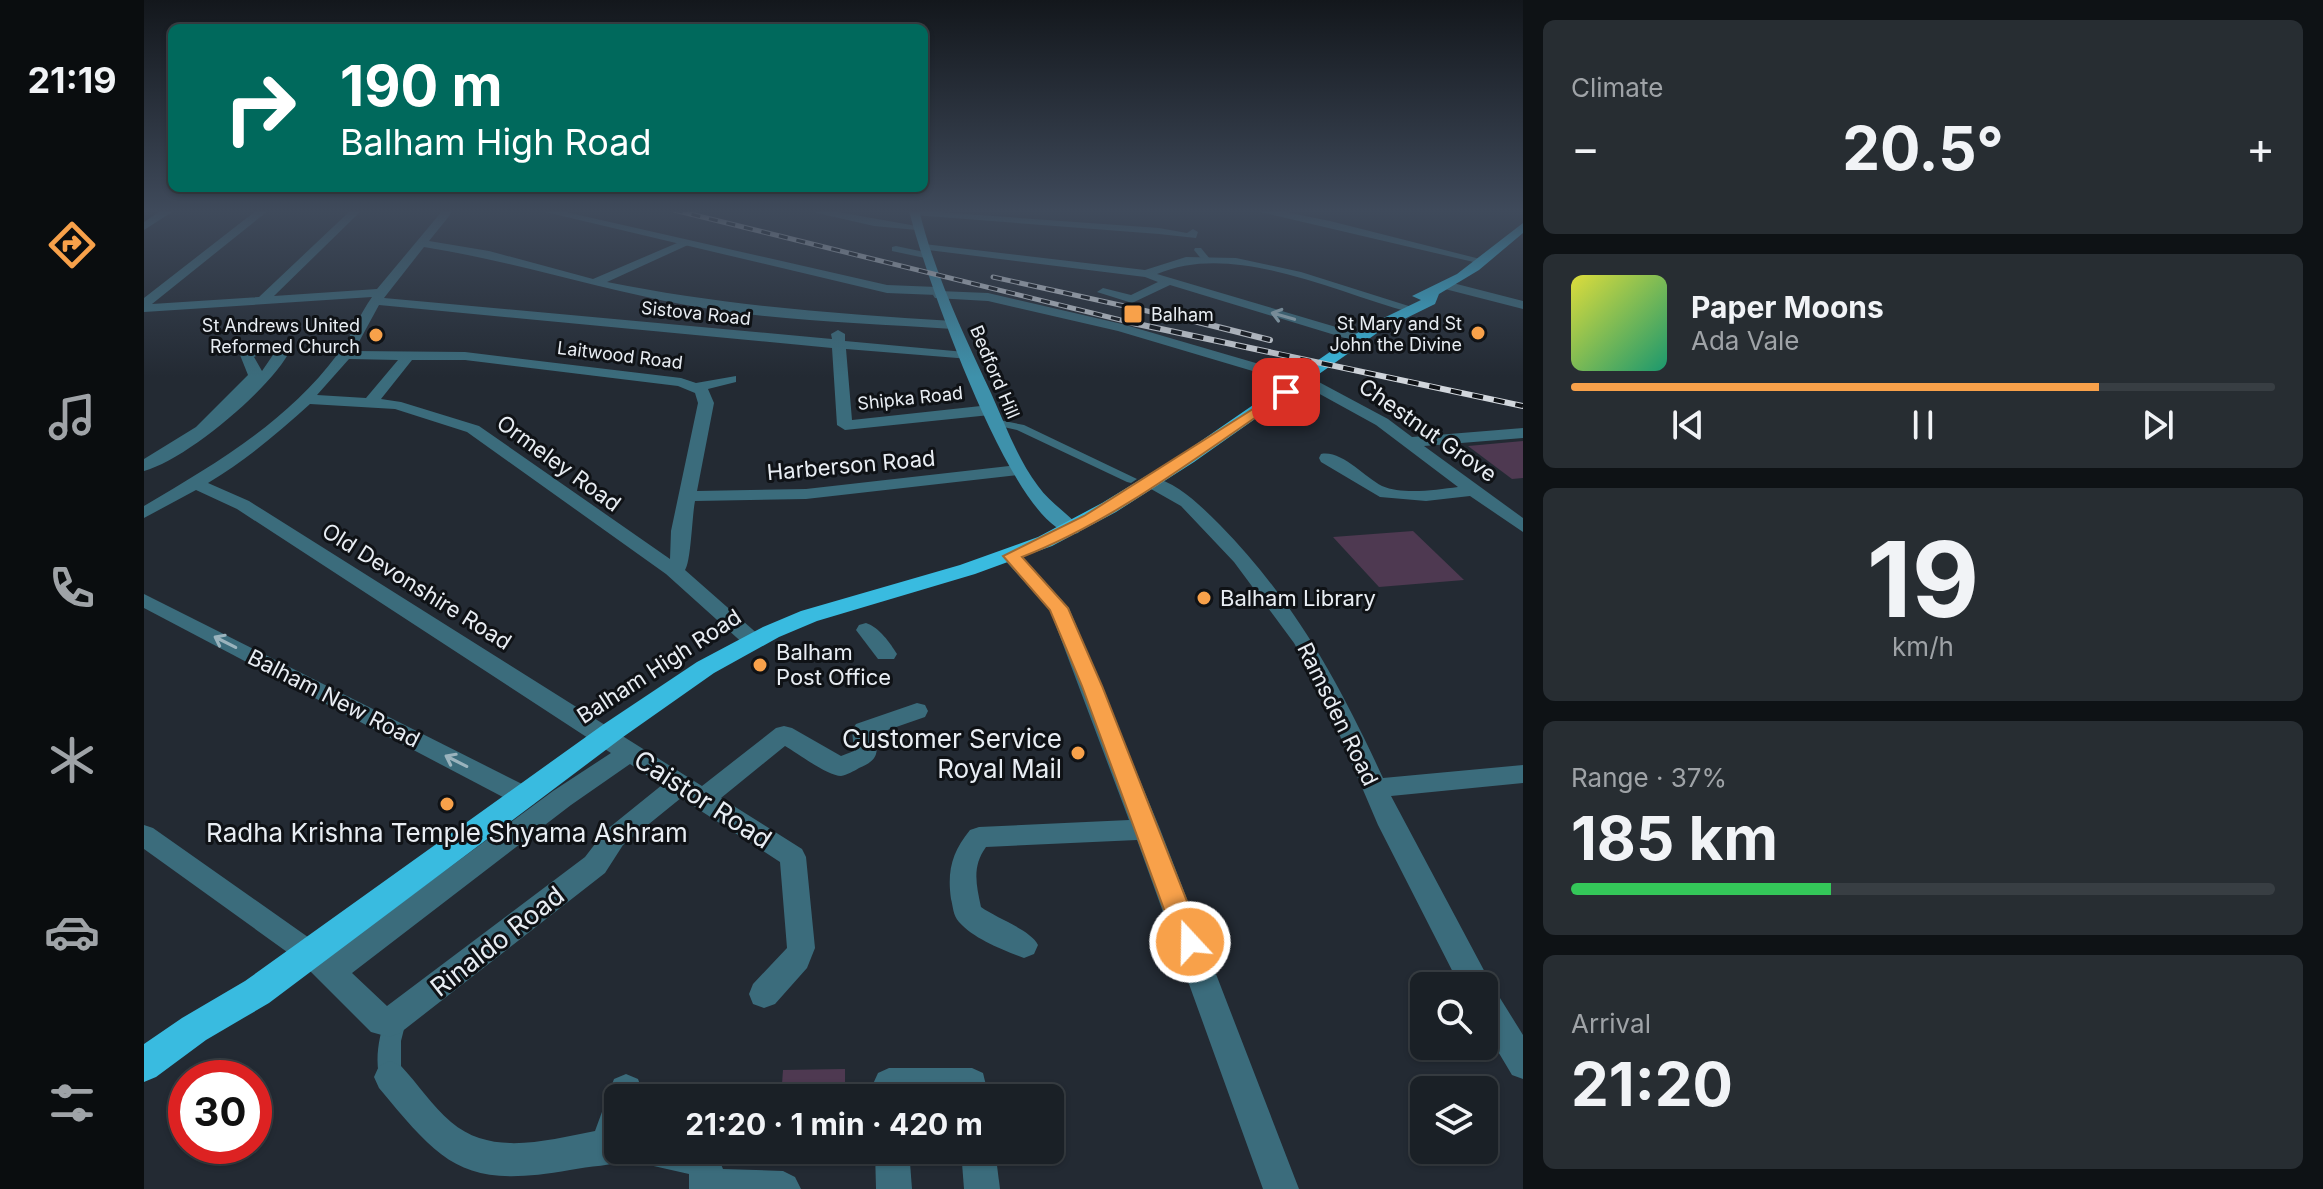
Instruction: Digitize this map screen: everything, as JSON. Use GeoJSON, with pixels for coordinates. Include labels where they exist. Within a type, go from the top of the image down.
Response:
{"type":"FeatureCollection","features":[{"type":"Feature","properties":{"kind":"highway","name":"Balham High Road"},"geometry":{"type":"LineString","coordinates":[[144,1065],[194,1029],[257,992],[321,962],[525,797],[619,744],[683,683],[753,641],[798,621],[856,619],[1072,529],[1140,480],[1302,380],[1358,338],[1412,306],[1430,301],[1432,293],[1475,265]]}},
{"type":"Feature","properties":{"kind":"main road","name":"Bedford Hill"},"geometry":{"type":"LineString","coordinates":[[929,265],[965,356],[1018,470],[1046,509],[1072,529]]}},
{"type":"Feature","properties":{"kind":"street"},"geometry":{"type":"LineString","coordinates":[[144,306],[195,265]]}},
{"type":"Feature","properties":{"kind":"street"},"geometry":{"type":"LineString","coordinates":[[263,300],[299,265]]}},
{"type":"Feature","properties":{"kind":"street"},"geometry":{"type":"LineString","coordinates":[[144,513],[197,484],[258,441],[306,399],[345,355],[378,297],[403,265]]}},
{"type":"Feature","properties":{"kind":"street"},"geometry":{"type":"LineString","coordinates":[[531,265],[594,283],[689,302],[839,318],[953,325]]}},
{"type":"Feature","properties":{"kind":"street"},"geometry":{"type":"LineString","coordinates":[[594,283],[633,265]]}},
{"type":"Feature","properties":{"kind":"street","name":"Chestnut Grove"},"geometry":{"type":"LineString","coordinates":[[783,265],[887,289],[988,297],[1173,341],[1302,380],[1365,411],[1523,527]]}},
{"type":"Feature","properties":{"kind":"street"},"geometry":{"type":"LineString","coordinates":[[1077,265],[1146,274],[1358,338]]}},
{"type":"Feature","properties":{"kind":"street"},"geometry":{"type":"LineString","coordinates":[[1146,274],[1167,265]]}},
{"type":"Feature","properties":{"kind":"street"},"geometry":{"type":"LineString","coordinates":[[1255,265],[1412,306]]}},
{"type":"Feature","properties":{"kind":"street"},"geometry":{"type":"LineString","coordinates":[[1103,292],[1132,299],[1167,282]]}},
{"type":"Feature","properties":{"kind":"street"},"geometry":{"type":"LineString","coordinates":[[1445,285],[1523,305]]}},
{"type":"Feature","properties":{"kind":"street","name":"Sistova Road"},"geometry":{"type":"LineString","coordinates":[[144,306],[378,297],[839,346],[965,356]]}},
{"type":"Feature","properties":{"kind":"street","name":"Shipka Road"},"geometry":{"type":"LineString","coordinates":[[839,318],[843,422],[855,429],[992,416]]}},
{"type":"Feature","properties":{"kind":"street"},"geometry":{"type":"LineString","coordinates":[[144,466],[164,456],[235,406],[279,360],[284,349],[269,346],[247,355],[255,369],[255,376],[203,428]]}},
{"type":"Feature","properties":{"kind":"street","name":"Laitwood Road"},"geometry":{"type":"LineString","coordinates":[[345,355],[465,356],[681,382],[696,387],[705,394],[706,403],[678,548],[679,565],[673,570]]}},
{"type":"Feature","properties":{"kind":"street"},"geometry":{"type":"LineString","coordinates":[[371,402],[409,355]]}},
{"type":"Feature","properties":{"kind":"street"},"geometry":{"type":"LineString","coordinates":[[696,387],[731,379]]}},
{"type":"Feature","properties":{"kind":"street","name":"Ormeley Road"},"geometry":{"type":"LineString","coordinates":[[306,399],[371,402],[427,413],[473,429],[673,570],[753,641]]}},
{"type":"Feature","properties":{"kind":"street"},"geometry":{"type":"LineString","coordinates":[[992,416],[1140,480]]}},
{"type":"Feature","properties":{"kind":"street"},"geometry":{"type":"LineString","coordinates":[[1409,442],[1523,433]]}},
{"type":"Feature","properties":{"kind":"street"},"geometry":{"type":"LineString","coordinates":[[1327,458],[1380,492],[1426,496],[1473,490]]}},
{"type":"Feature","properties":{"kind":"street","name":"Harberson Road"},"geometry":{"type":"LineString","coordinates":[[688,496],[806,494],[949,486],[1018,470]]}},
{"type":"Feature","properties":{"kind":"street","name":"Ramsden Road"},"geometry":{"type":"LineString","coordinates":[[1140,480],[1187,502],[1255,576],[1303,641],[1334,696],[1374,788],[1468,972]]}},
{"type":"Feature","properties":{"kind":"street","name":"Old Devonshire Road"},"geometry":{"type":"LineString","coordinates":[[197,484],[243,505],[619,744]]}},
{"type":"Feature","properties":{"kind":"street"},"geometry":{"type":"LineString","coordinates":[[144,496],[164,502]]}},
{"type":"Feature","properties":{"kind":"street"},"geometry":{"type":"LineString","coordinates":[[653,556],[678,548]]}},
{"type":"Feature","properties":{"kind":"street"},"geometry":{"type":"LineString","coordinates":[[1011,556],[1059,608],[1147,829],[1281,1189]]}},
{"type":"Feature","properties":{"kind":"street","name":"Balham New Road"},"geometry":{"type":"LineString","coordinates":[[144,600],[525,797]]}},
{"type":"Feature","properties":{"kind":"street"},"geometry":{"type":"LineString","coordinates":[[856,619],[886,654]]}},
{"type":"Feature","properties":{"kind":"street","name":"Rinaldo Road"},"geometry":{"type":"LineString","coordinates":[[395,1021],[595,865],[614,838],[784,734],[840,767],[866,755],[864,730],[917,711]]}},
{"type":"Feature","properties":{"kind":"street"},"geometry":{"type":"LineString","coordinates":[[321,962],[562,798],[619,744]]}},
{"type":"Feature","properties":{"kind":"street","name":"Caistor Road"},"geometry":{"type":"LineString","coordinates":[[619,744],[793,857],[801,948],[797,959],[764,994]]}},
{"type":"Feature","properties":{"kind":"street"},"geometry":{"type":"LineString","coordinates":[[1374,788],[1523,774]]}},
{"type":"Feature","properties":{"kind":"street"},"geometry":{"type":"LineString","coordinates":[[1024,945],[990,929],[968,913],[960,869],[965,854],[979,837],[1147,829]]}},
{"type":"Feature","properties":{"kind":"street"},"geometry":{"type":"LineString","coordinates":[[144,835],[321,962],[382,1022],[395,1021],[390,1041],[390,1077],[440,1136],[470,1156],[507,1163],[604,1147]]}},
{"type":"Feature","properties":{"kind":"street"},"geometry":{"type":"LineString","coordinates":[[1498,1023],[1523,1064]]}},
{"type":"Feature","properties":{"kind":"street"},"geometry":{"type":"LineString","coordinates":[[705,1164],[707,1188],[783,1189]]}},
{"type":"Feature","properties":{"kind":"street"},"geometry":{"type":"LineString","coordinates":[[893,1164],[894,1189]]}},
{"type":"Feature","properties":{"kind":"street"},"geometry":{"type":"LineString","coordinates":[[979,1164],[982,1189]]}},
{"type":"Feature","properties":{"kind":"shaded area"},"geometry":{"type":"Polygon","coordinates":[[[1523,441],[1523,478],[1512,479],[1468,446],[1523,441]]]}},
{"type":"Feature","properties":{"kind":"shaded area"},"geometry":{"type":"Polygon","coordinates":[[[1413,531],[1464,580],[1379,587],[1333,537],[1413,531]]]}},
{"type":"Feature","properties":{"kind":"shaded area"},"geometry":{"type":"Polygon","coordinates":[[[845,1069],[845,1084],[782,1084],[783,1070],[845,1069]]]}},
{"type":"Feature","properties":{"kind":"railway"},"geometry":{"type":"LineString","coordinates":[[899,265],[1134,323]]}},
{"type":"Feature","properties":{"kind":"railway"},"geometry":{"type":"LineString","coordinates":[[993,277],[1206,324]]}},
{"type":"Feature","properties":{"kind":"railway"},"geometry":{"type":"LineString","coordinates":[[1128,322],[1134,323]]}},
{"type":"Feature","properties":{"kind":"railway"},"geometry":{"type":"LineString","coordinates":[[1198,322],[1206,324]]}},
{"type":"Feature","properties":{"kind":"railway"},"geometry":{"type":"LineString","coordinates":[[1134,323],[1523,406]]}},
{"type":"Feature","properties":{"kind":"railway"},"geometry":{"type":"LineString","coordinates":[[1206,324],[1270,340]]}},
{"type":"Feature","properties":{"kind":"place","name":"Balham"},"geometry":{"type":"Point","coordinates":[1133,314]}},
{"type":"Feature","properties":{"kind":"place","name":"St Mary and St John the Divine"},"geometry":{"type":"Point","coordinates":[1478,333]}},
{"type":"Feature","properties":{"kind":"place","name":"St Andrews United Reformed Church"},"geometry":{"type":"Point","coordinates":[376,335]}},
{"type":"Feature","properties":{"kind":"place","name":"Balham Library"},"geometry":{"type":"Point","coordinates":[1204,598]}},
{"type":"Feature","properties":{"kind":"place","name":"Balham Post Office"},"geometry":{"type":"Point","coordinates":[760,665]}},
{"type":"Feature","properties":{"kind":"place","name":"Customer Service Royal Mail"},"geometry":{"type":"Point","coordinates":[1078,753]}},
{"type":"Feature","properties":{"kind":"place","name":"Radha Krishna Temple Shyama Ashram"},"geometry":{"type":"Point","coordinates":[447,804]}},
{"type":"Feature","properties":{"kind":"route"},"geometry":{"type":"LineString","coordinates":[[1190,942],[1059,608],[1011,556],[1053,539],[1090,519],[1286,392]]}}]}
